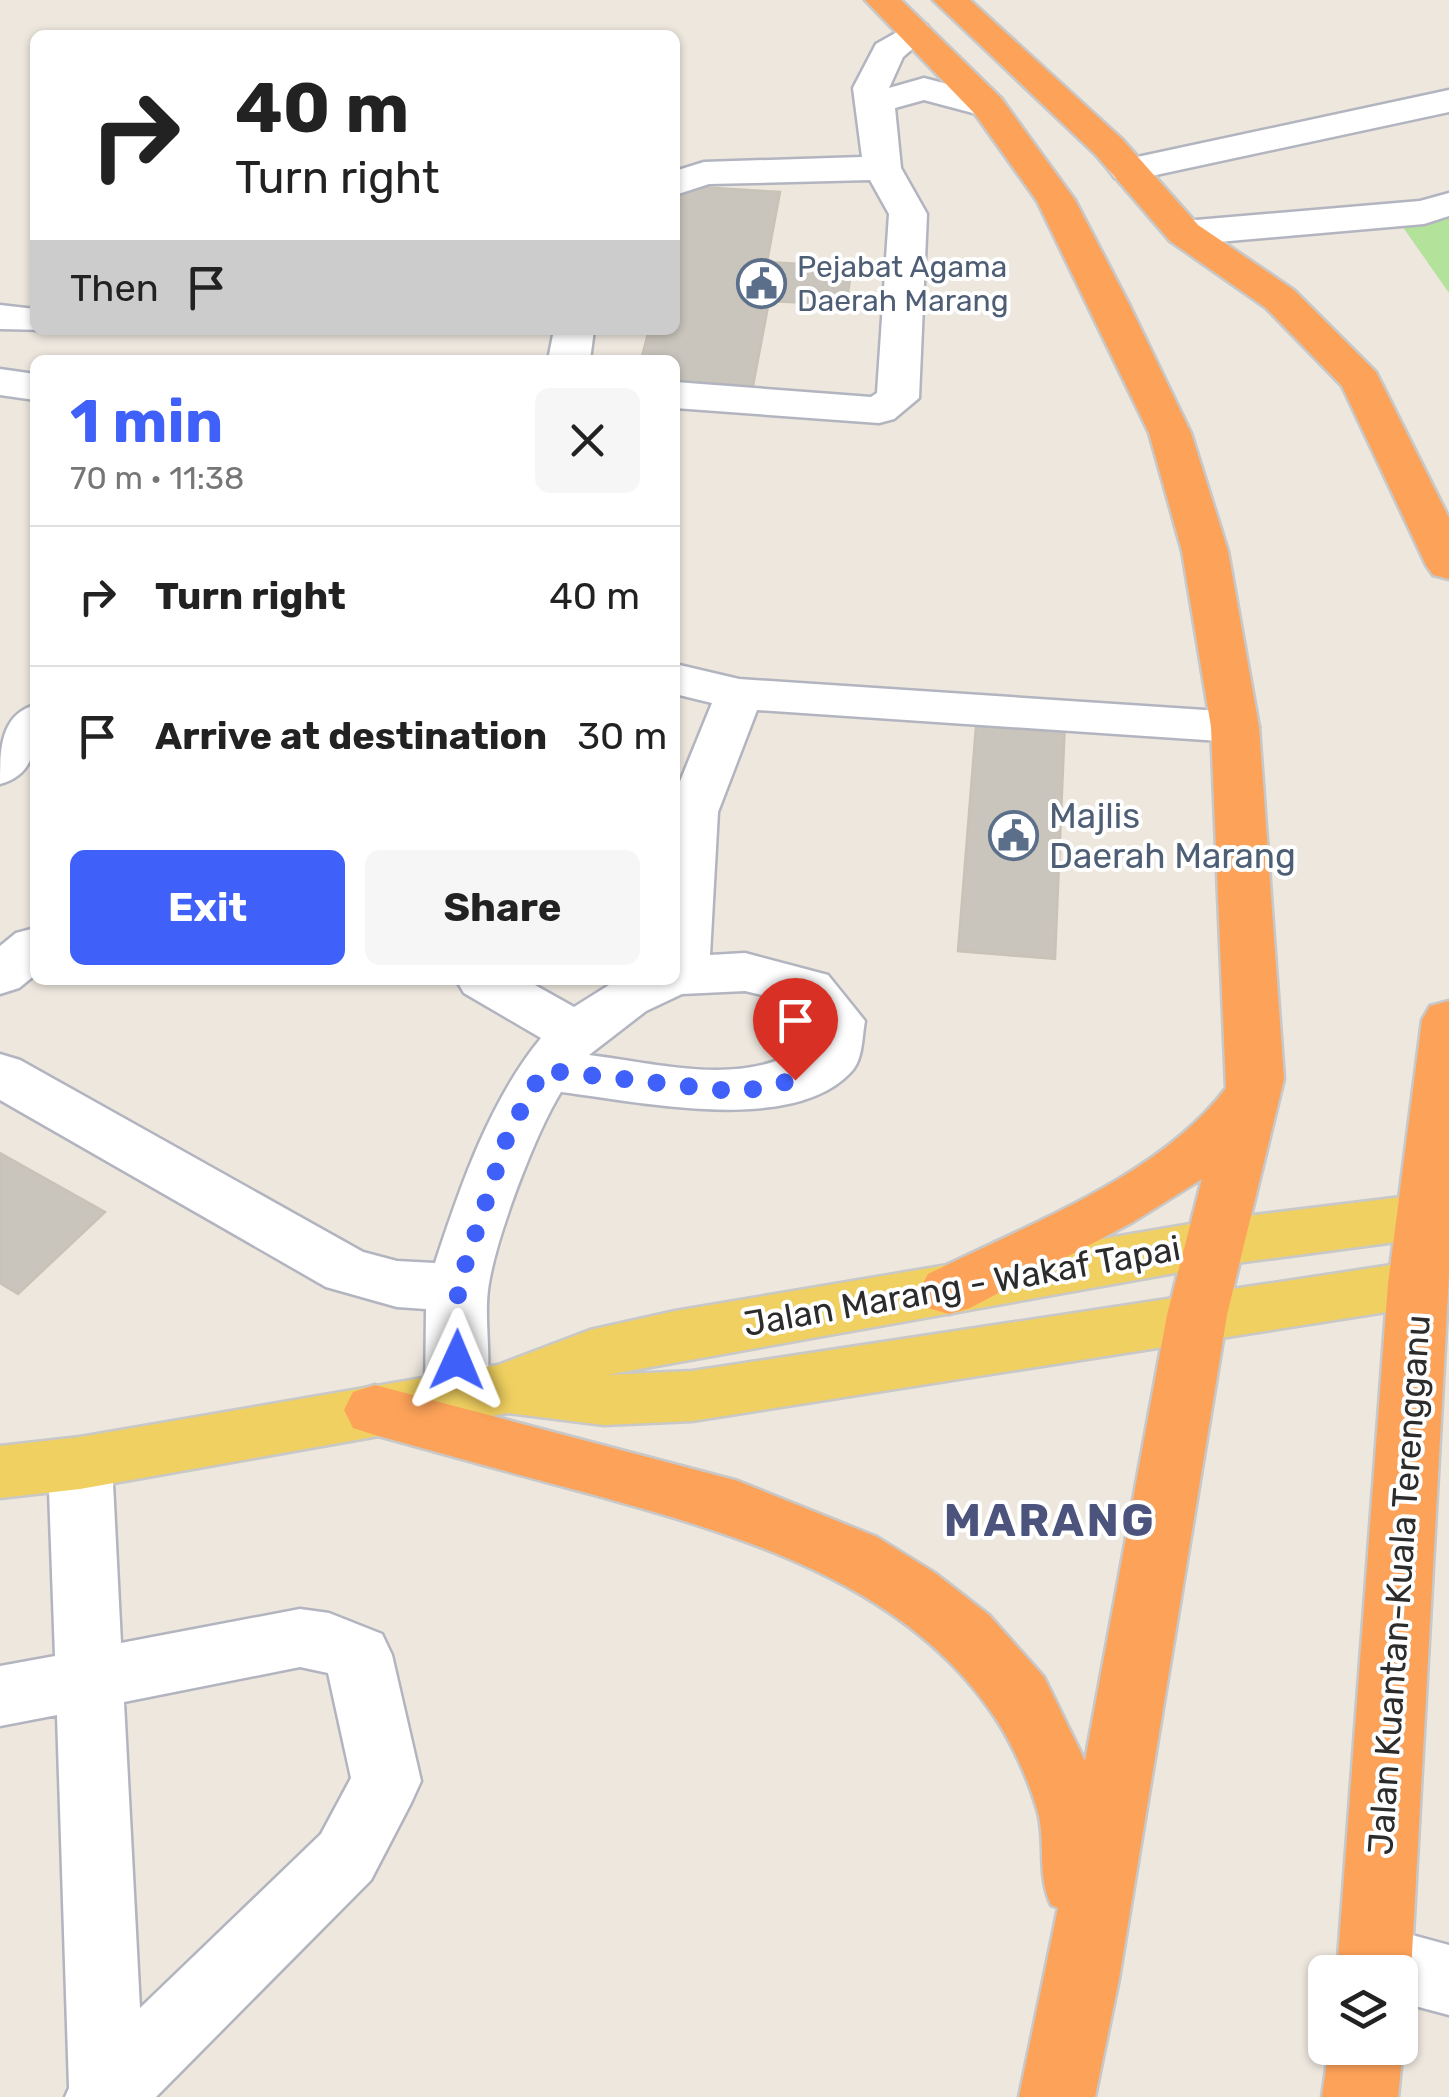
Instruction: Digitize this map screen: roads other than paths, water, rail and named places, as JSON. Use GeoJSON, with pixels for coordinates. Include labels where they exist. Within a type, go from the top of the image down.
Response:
{"type":"FeatureCollection","features":[{"type":"Feature","properties":{"kind":"highway"},"geometry":{"type":"LineString","coordinates":[[882,0],[988,106],[1056,200],[1170,433],[1205,551],[1235,727],[1256,1079],[1197,1315],[1082,1979],[1057,2097]]}},
{"type":"Feature","properties":{"kind":"highway"},"geometry":{"type":"LineString","coordinates":[[950,0],[1128,170],[1184,233],[1280,299],[1361,381],[1449,565]]}},
{"type":"Feature","properties":{"kind":"highway","name":"Jalan Kuantan-Kuala Terengganu"},"geometry":{"type":"LineString","coordinates":[[1375,1955],[1434,1286],[1448,1026]]}},
{"type":"Feature","properties":{"kind":"highway"},"geometry":{"type":"LineString","coordinates":[[949,1291],[1194,1160],[1238,1121],[1256,1079]]}},
{"type":"Feature","properties":{"kind":"highway"},"geometry":{"type":"LineString","coordinates":[[375,1410],[738,1508],[854,1557],[912,1593],[966,1636],[1020,1698],[1068,1797],[1082,1979]]}},
{"type":"Feature","properties":{"kind":"main road","name":"Jalan Marang - Wakaf Tapai"},"geometry":{"type":"LineString","coordinates":[[0,1472],[80,1463],[481,1392],[590,1354],[674,1335],[1214,1243],[1437,1219]]}},
{"type":"Feature","properties":{"kind":"main road","name":"Jalan Marang - Wakaf Tapai"},"geometry":{"type":"LineString","coordinates":[[481,1392],[604,1400],[692,1396],[1197,1315],[1434,1286]]}},
{"type":"Feature","properties":{"kind":"street"},"geometry":{"type":"LineString","coordinates":[[680,395],[879,410],[898,398],[908,214],[882,168],[875,120],[878,102],[871,88],[888,51],[915,32]]}},
{"type":"Feature","properties":{"kind":"street"},"geometry":{"type":"LineString","coordinates":[[878,102],[924,88],[988,106]]}},
{"type":"Feature","properties":{"kind":"street"},"geometry":{"type":"LineString","coordinates":[[1128,170],[1448,102]]}},
{"type":"Feature","properties":{"kind":"street"},"geometry":{"type":"LineString","coordinates":[[680,182],[704,173],[882,168]]}},
{"type":"Feature","properties":{"kind":"street"},"geometry":{"type":"LineString","coordinates":[[1184,233],[1424,212],[1449,204]]}},
{"type":"Feature","properties":{"kind":"street"},"geometry":{"type":"LineString","coordinates":[[0,317],[30,321]]}},
{"type":"Feature","properties":{"kind":"street"},"geometry":{"type":"LineString","coordinates":[[0,382],[30,386]]}},
{"type":"Feature","properties":{"kind":"street"},"geometry":{"type":"LineString","coordinates":[[680,679],[739,694],[1235,727]]}},
{"type":"Feature","properties":{"kind":"street"},"geometry":{"type":"LineString","coordinates":[[680,928],[694,812],[739,694]]}},
{"type":"Feature","properties":{"kind":"street"},"geometry":{"type":"LineString","coordinates":[[0,768],[30,727]]}},
{"type":"Feature","properties":{"kind":"street"},"geometry":{"type":"LineString","coordinates":[[0,975],[30,950]]}},
{"type":"Feature","properties":{"kind":"street"},"geometry":{"type":"LineString","coordinates":[[487,985],[559,1051],[740,1092],[795,1080],[831,1060],[838,1021],[809,988],[745,972],[680,977]]}},
{"type":"Feature","properties":{"kind":"street"},"geometry":{"type":"LineString","coordinates":[[481,1392],[458,1287],[508,1134],[559,1051],[653,985]]}},
{"type":"Feature","properties":{"kind":"street"},"geometry":{"type":"LineString","coordinates":[[0,1074],[347,1272],[397,1284],[458,1287]]}},
{"type":"Feature","properties":{"kind":"street"},"geometry":{"type":"LineString","coordinates":[[80,1463],[92,1677],[105,2096]]}},
{"type":"Feature","properties":{"kind":"street"},"geometry":{"type":"LineString","coordinates":[[0,1696],[300,1638],[329,1642],[358,1654],[386,1780],[346,1857],[105,2096]]}},
{"type":"Feature","properties":{"kind":"street"},"geometry":{"type":"LineString","coordinates":[[1418,1974],[1449,1980]]}},
{"type":"Feature","properties":{"kind":"place","name":"Pejabat Agama Daerah Marang"},"geometry":{"type":"Point","coordinates":[762,284]}},
{"type":"Feature","properties":{"kind":"place","name":"Majlis Daerah Marang"},"geometry":{"type":"Point","coordinates":[1014,836]}},
{"type":"Feature","properties":{"kind":"district","name":"MARANG"},"geometry":{"type":"Point","coordinates":[1050,1520]}}]}
